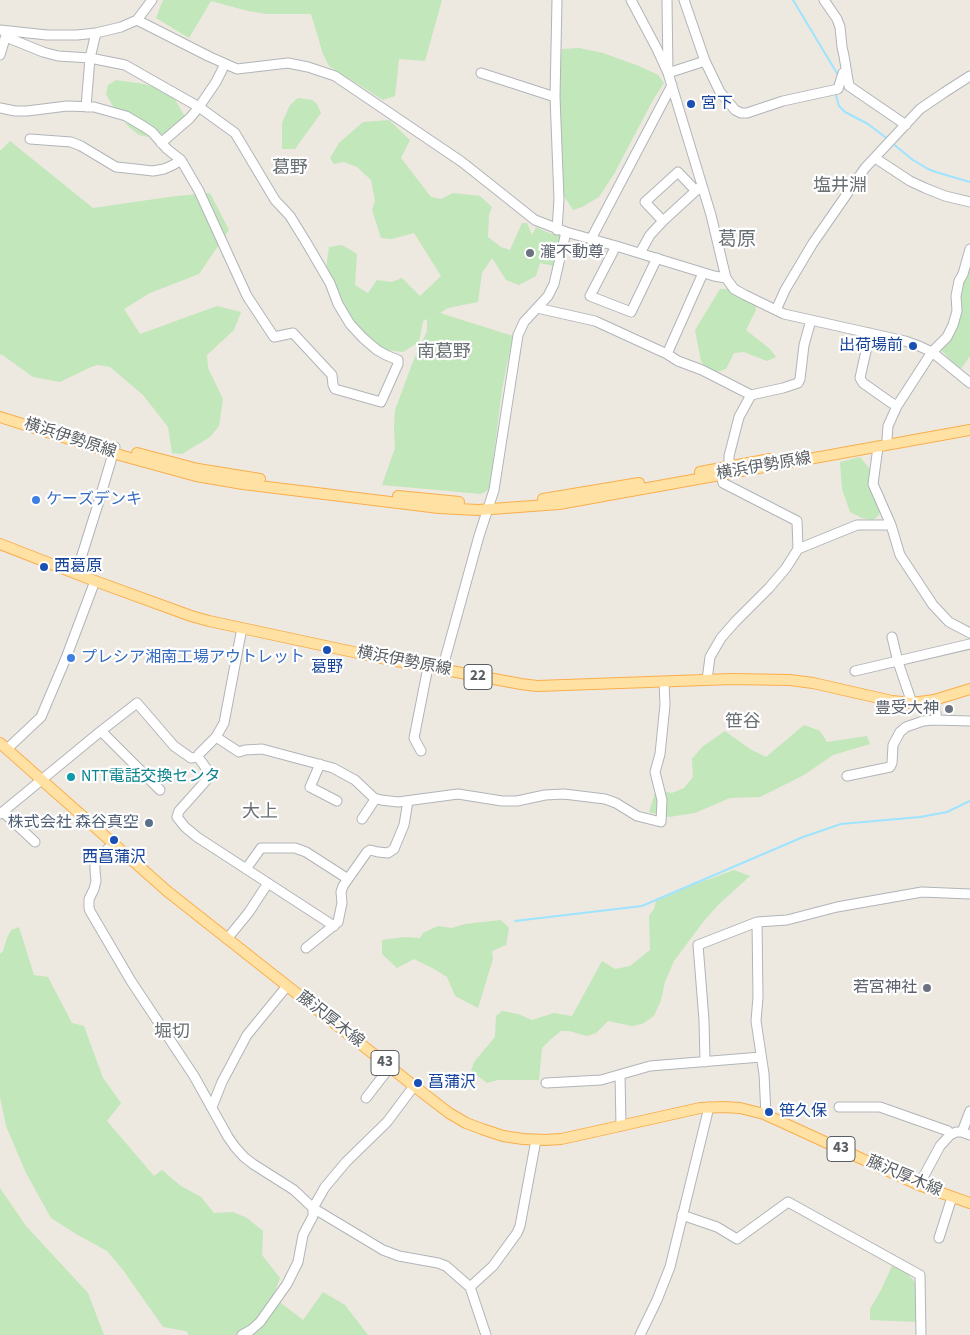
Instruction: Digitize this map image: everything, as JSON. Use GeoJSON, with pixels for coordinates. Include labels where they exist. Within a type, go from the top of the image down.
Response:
{"type":"FeatureCollection","features":[{"type":"Feature","properties":{"kind":"main road","name":"横浜伊勢原線"},"geometry":{"type":"LineString","coordinates":[[0,411],[114,450]]}},
{"type":"Feature","properties":{"kind":"main road","name":"横浜伊勢原線"},"geometry":{"type":"LineString","coordinates":[[0,417],[114,450],[198,469],[247,478],[489,507],[559,504],[970,430]]}},
{"type":"Feature","properties":{"kind":"main road","name":"横浜伊勢原線"},"geometry":{"type":"LineString","coordinates":[[489,507],[550,498],[970,424]]}},
{"type":"Feature","properties":{"kind":"main road","name":"横浜伊勢原線"},"geometry":{"type":"LineString","coordinates":[[0,544],[191,616],[442,670],[537,686],[707,680],[790,680],[813,683],[892,701],[912,703],[934,700],[970,690]]}},
{"type":"Feature","properties":{"kind":"main road","name":"藤沢厚木線"},"geometry":{"type":"LineString","coordinates":[[3,746],[167,891],[414,1086],[449,1113],[466,1123],[503,1136],[536,1140],[561,1139],[709,1107],[740,1108],[766,1115],[919,1185],[970,1203]]}},
{"type":"Feature","properties":{"kind":"street"},"geometry":{"type":"LineString","coordinates":[[5,32],[47,35],[96,33],[121,27],[137,20],[152,0]]}},
{"type":"Feature","properties":{"kind":"street"},"geometry":{"type":"LineString","coordinates":[[442,670],[479,536],[494,490],[518,335],[524,322],[548,296],[554,284],[562,231],[555,98],[557,0]]}},
{"type":"Feature","properties":{"kind":"street"},"geometry":{"type":"LineString","coordinates":[[631,0],[657,49],[672,85],[699,188],[711,215],[726,278],[734,289],[784,314],[905,341],[919,346],[932,352],[970,383]]}},
{"type":"Feature","properties":{"kind":"street"},"geometry":{"type":"LineString","coordinates":[[667,0],[668,74]]}},
{"type":"Feature","properties":{"kind":"street"},"geometry":{"type":"LineString","coordinates":[[684,0],[705,61],[720,92],[735,110],[741,113],[838,88],[843,73],[847,73]]}},
{"type":"Feature","properties":{"kind":"street"},"geometry":{"type":"LineString","coordinates":[[824,0],[840,27],[849,86],[906,124]]}},
{"type":"Feature","properties":{"kind":"street"},"geometry":{"type":"LineString","coordinates":[[137,20],[237,69],[288,63],[336,76],[462,162],[535,220],[562,231],[703,273],[726,278]]}},
{"type":"Feature","properties":{"kind":"street"},"geometry":{"type":"LineString","coordinates":[[0,55],[5,32]]}},
{"type":"Feature","properties":{"kind":"street"},"geometry":{"type":"LineString","coordinates":[[0,108],[27,111],[67,106],[94,106],[126,116],[152,132],[167,149],[181,160],[199,191],[247,296],[274,337],[293,333],[332,375],[332,385],[335,389],[382,402],[398,360],[386,356],[377,350],[362,338],[350,324],[338,304],[330,283],[306,242],[290,216],[275,200],[235,133],[199,107],[125,65],[90,58],[50,54],[5,32]]}},
{"type":"Feature","properties":{"kind":"street"},"geometry":{"type":"LineString","coordinates":[[86,107],[90,58],[96,33]]}},
{"type":"Feature","properties":{"kind":"street"},"geometry":{"type":"LineString","coordinates":[[668,74],[705,61]]}},
{"type":"Feature","properties":{"kind":"street"},"geometry":{"type":"LineString","coordinates":[[161,143],[190,118],[199,107],[216,82],[225,64]]}},
{"type":"Feature","properties":{"kind":"street"},"geometry":{"type":"LineString","coordinates":[[481,73],[555,98]]}},
{"type":"Feature","properties":{"kind":"street"},"geometry":{"type":"LineString","coordinates":[[776,310],[785,290],[830,218],[865,168],[920,109],[970,76]]}},
{"type":"Feature","properties":{"kind":"street"},"geometry":{"type":"LineString","coordinates":[[592,239],[672,85]]}},
{"type":"Feature","properties":{"kind":"street"},"geometry":{"type":"LineString","coordinates":[[30,139],[71,142],[116,167],[153,171],[164,170],[181,160]]}},
{"type":"Feature","properties":{"kind":"street"},"geometry":{"type":"LineString","coordinates":[[875,158],[910,181],[925,188],[945,196],[970,202]]}},
{"type":"Feature","properties":{"kind":"street"},"geometry":{"type":"LineString","coordinates":[[663,220],[645,202],[678,172],[699,188]]}},
{"type":"Feature","properties":{"kind":"street"},"geometry":{"type":"LineString","coordinates":[[640,253],[650,235],[663,220],[699,188]]}},
{"type":"Feature","properties":{"kind":"street"},"geometry":{"type":"LineString","coordinates":[[616,246],[590,296],[631,312],[657,258]]}},
{"type":"Feature","properties":{"kind":"street"},"geometry":{"type":"LineString","coordinates":[[887,439],[888,426],[897,406],[932,352],[946,337],[953,325],[957,311],[956,296],[959,281],[963,274],[970,249]]}},
{"type":"Feature","properties":{"kind":"street"},"geometry":{"type":"LineString","coordinates":[[667,354],[703,273]]}},
{"type":"Feature","properties":{"kind":"street"},"geometry":{"type":"LineString","coordinates":[[538,308],[594,321],[667,354],[678,361],[702,370],[751,395],[798,383],[804,345],[811,320]]}},
{"type":"Feature","properties":{"kind":"street"},"geometry":{"type":"LineString","coordinates":[[870,333],[860,378],[863,383],[897,406]]}},
{"type":"Feature","properties":{"kind":"street"},"geometry":{"type":"LineString","coordinates":[[729,466],[729,456],[739,417],[751,395]]}},
{"type":"Feature","properties":{"kind":"street"},"geometry":{"type":"LineString","coordinates":[[878,447],[873,484],[900,555],[933,605],[949,622],[970,633]]}},
{"type":"Feature","properties":{"kind":"street"},"geometry":{"type":"LineString","coordinates":[[76,574],[114,450]]}},
{"type":"Feature","properties":{"kind":"street"},"geometry":{"type":"LineString","coordinates":[[707,680],[710,658],[721,638],[734,622],[769,588],[786,568],[798,549],[797,521],[723,483],[721,475]]}},
{"type":"Feature","properties":{"kind":"street"},"geometry":{"type":"LineString","coordinates":[[798,549],[857,525],[890,525]]}},
{"type":"Feature","properties":{"kind":"street"},"geometry":{"type":"LineString","coordinates":[[3,746],[41,717],[95,581]]}},
{"type":"Feature","properties":{"kind":"street"},"geometry":{"type":"LineString","coordinates":[[35,842],[1,813],[138,703],[174,746],[190,758],[198,757],[216,737],[224,723],[242,628]]}},
{"type":"Feature","properties":{"kind":"street"},"geometry":{"type":"LineString","coordinates":[[892,637],[898,662],[912,703]]}},
{"type":"Feature","properties":{"kind":"street"},"geometry":{"type":"LineString","coordinates":[[855,671],[970,644]]}},
{"type":"Feature","properties":{"kind":"street"},"geometry":{"type":"LineString","coordinates":[[421,752],[414,738],[428,667]]}},
{"type":"Feature","properties":{"kind":"street"},"geometry":{"type":"LineString","coordinates":[[216,737],[239,752],[255,748],[262,749],[333,768],[353,779],[374,798],[398,802],[458,794],[502,801],[517,801],[545,795],[564,794],[605,799],[616,803],[637,816],[661,822],[662,800],[655,772],[660,754],[665,705],[664,682]]}},
{"type":"Feature","properties":{"kind":"street"},"geometry":{"type":"LineString","coordinates":[[934,700],[937,720]]}},
{"type":"Feature","properties":{"kind":"street"},"geometry":{"type":"LineString","coordinates":[[847,776],[890,767],[893,745],[900,732],[906,727],[923,721],[970,722]]}},
{"type":"Feature","properties":{"kind":"street"},"geometry":{"type":"LineString","coordinates":[[101,731],[160,790]]}},
{"type":"Feature","properties":{"kind":"street"},"geometry":{"type":"LineString","coordinates":[[198,757],[211,775],[183,805],[177,816],[191,833],[334,926]]}},
{"type":"Feature","properties":{"kind":"street"},"geometry":{"type":"LineString","coordinates":[[320,764],[310,787],[337,801]]}},
{"type":"Feature","properties":{"kind":"street"},"geometry":{"type":"LineString","coordinates":[[362,819],[374,798]]}},
{"type":"Feature","properties":{"kind":"street"},"geometry":{"type":"LineString","coordinates":[[306,948],[338,922],[342,903],[341,892],[367,852],[373,850],[388,853],[394,849],[404,825],[408,801]]}},
{"type":"Feature","properties":{"kind":"street"},"geometry":{"type":"LineString","coordinates":[[113,844],[96,860],[96,881],[89,902],[90,912],[131,981],[194,1076],[228,1137],[244,1157],[294,1190],[313,1208],[383,1250],[399,1256],[446,1266],[470,1287],[486,1335]]}},
{"type":"Feature","properties":{"kind":"street"},"geometry":{"type":"LineString","coordinates":[[246,869],[262,848],[295,848],[306,852],[348,879]]}},
{"type":"Feature","properties":{"kind":"street"},"geometry":{"type":"LineString","coordinates":[[227,939],[249,912],[268,883]]}},
{"type":"Feature","properties":{"kind":"street"},"geometry":{"type":"LineString","coordinates":[[705,1062],[704,1020],[698,945],[757,922],[787,920],[837,907],[922,892],[970,894]]}},
{"type":"Feature","properties":{"kind":"street"},"geometry":{"type":"LineString","coordinates":[[757,922],[758,997],[756,1022],[764,1074],[766,1115]]}},
{"type":"Feature","properties":{"kind":"street"},"geometry":{"type":"LineString","coordinates":[[212,1107],[222,1082],[247,1035],[287,986]]}},
{"type":"Feature","properties":{"kind":"street"},"geometry":{"type":"LineString","coordinates":[[546,1083],[601,1080],[650,1066],[761,1057]]}},
{"type":"Feature","properties":{"kind":"street"},"geometry":{"type":"LineString","coordinates":[[366,1098],[390,1067]]}},
{"type":"Feature","properties":{"kind":"street"},"geometry":{"type":"LineString","coordinates":[[620,1075],[621,1126]]}},
{"type":"Feature","properties":{"kind":"street"},"geometry":{"type":"LineString","coordinates":[[242,1335],[260,1322],[287,1284],[298,1262],[303,1235],[312,1216],[313,1208],[325,1187],[387,1122],[414,1086]]}},
{"type":"Feature","properties":{"kind":"street"},"geometry":{"type":"LineString","coordinates":[[640,1335],[670,1268],[709,1107]]}},
{"type":"Feature","properties":{"kind":"street"},"geometry":{"type":"LineString","coordinates":[[839,1107],[880,1107],[948,1132],[950,1135]]}},
{"type":"Feature","properties":{"kind":"street"},"geometry":{"type":"LineString","coordinates":[[919,1185],[940,1146],[950,1135],[956,1132],[966,1134],[970,1111]]}},
{"type":"Feature","properties":{"kind":"street"},"geometry":{"type":"LineString","coordinates":[[470,1287],[493,1266],[517,1233],[524,1214],[536,1140]]}},
{"type":"Feature","properties":{"kind":"street"},"geometry":{"type":"LineString","coordinates":[[939,1238],[952,1198]]}},
{"type":"Feature","properties":{"kind":"street"},"geometry":{"type":"LineString","coordinates":[[682,1215],[718,1228],[737,1239],[788,1202],[920,1275],[921,1335]]}},
{"type":"Feature","properties":{"kind":"green space"},"geometry":{"type":"Polygon","coordinates":[[[163,0],[442,0],[425,61],[399,59],[395,96],[383,100],[329,66],[323,54],[311,14],[267,14],[211,1],[189,38],[156,18],[163,0]]]}},
{"type":"Feature","properties":{"kind":"green space"},"geometry":{"type":"Polygon","coordinates":[[[579,48],[603,53],[639,66],[658,75],[664,83],[614,174],[599,197],[573,210],[562,193],[556,99],[562,49],[579,48]]]}},
{"type":"Feature","properties":{"kind":"green space"},"geometry":{"type":"Polygon","coordinates":[[[116,80],[144,84],[163,90],[173,96],[185,117],[169,132],[149,137],[139,135],[129,127],[115,110],[106,94],[108,85],[116,80]]]}},
{"type":"Feature","properties":{"kind":"green space"},"geometry":{"type":"Polygon","coordinates":[[[298,98],[312,100],[317,104],[321,113],[295,149],[282,149],[282,123],[290,105],[298,98]]]}},
{"type":"Feature","properties":{"kind":"green space"},"geometry":{"type":"Polygon","coordinates":[[[389,120],[410,140],[401,158],[431,197],[441,199],[453,193],[480,196],[492,207],[489,215],[488,237],[501,247],[510,250],[522,223],[527,223],[532,235],[536,227],[561,236],[554,266],[540,263],[536,276],[519,285],[506,280],[492,258],[482,273],[478,302],[448,308],[440,313],[513,336],[502,389],[490,486],[488,490],[481,494],[382,485],[395,448],[395,410],[414,359],[427,331],[427,319],[423,321],[419,342],[403,352],[387,350],[360,336],[346,314],[326,269],[329,247],[342,245],[357,254],[355,285],[368,293],[377,280],[392,282],[402,278],[420,296],[441,276],[414,233],[392,239],[381,238],[372,210],[375,201],[371,180],[357,167],[344,162],[334,164],[330,158],[339,143],[363,122],[389,120]]]}},
{"type":"Feature","properties":{"kind":"green space"},"geometry":{"type":"Polygon","coordinates":[[[10,141],[93,208],[210,193],[229,230],[199,274],[150,293],[124,309],[140,334],[217,306],[241,312],[234,330],[207,355],[208,368],[223,399],[219,426],[210,437],[182,454],[172,453],[168,427],[143,395],[110,367],[98,365],[91,367],[60,382],[33,377],[0,355],[0,151],[10,141]]]}},
{"type":"Feature","properties":{"kind":"green space"},"geometry":{"type":"Polygon","coordinates":[[[970,267],[970,356],[960,370],[941,350],[955,331],[961,305],[959,298],[963,282],[970,267]]]}},
{"type":"Feature","properties":{"kind":"green space"},"geometry":{"type":"Polygon","coordinates":[[[720,289],[729,289],[739,297],[755,305],[756,310],[746,330],[770,349],[776,357],[767,361],[744,352],[734,353],[726,369],[714,373],[707,370],[701,361],[695,330],[720,289]]]}},
{"type":"Feature","properties":{"kind":"green space"},"geometry":{"type":"Polygon","coordinates":[[[860,457],[878,479],[881,492],[879,515],[873,520],[862,518],[850,512],[842,489],[840,462],[860,457]]]}},
{"type":"Feature","properties":{"kind":"green space"},"geometry":{"type":"Polygon","coordinates":[[[804,725],[820,731],[827,742],[867,736],[870,744],[833,755],[804,775],[760,797],[730,798],[695,813],[669,817],[649,812],[656,790],[672,793],[684,788],[693,777],[692,759],[702,747],[725,731],[750,749],[766,757],[804,725]]]}},
{"type":"Feature","properties":{"kind":"green space"},"geometry":{"type":"Polygon","coordinates":[[[734,870],[750,876],[718,905],[674,961],[654,1016],[642,1024],[632,1026],[608,1021],[596,1033],[587,1036],[569,1031],[561,1031],[542,1048],[539,1080],[498,1080],[487,1083],[471,1071],[474,1062],[495,1037],[496,1016],[502,1011],[518,1014],[532,1020],[554,1013],[572,1016],[602,961],[615,969],[630,966],[650,950],[649,916],[654,909],[656,901],[734,870]]]}},
{"type":"Feature","properties":{"kind":"green space"},"geometry":{"type":"Polygon","coordinates":[[[501,920],[509,928],[506,945],[492,951],[493,959],[478,1008],[455,996],[447,977],[434,969],[414,959],[397,968],[382,954],[382,940],[404,937],[420,938],[423,933],[438,926],[452,928],[465,924],[501,920]]]}},
{"type":"Feature","properties":{"kind":"green space"},"geometry":{"type":"Polygon","coordinates":[[[19,927],[34,975],[48,977],[72,1023],[84,1026],[103,1078],[121,1103],[107,1121],[154,1176],[162,1170],[181,1186],[201,1197],[214,1213],[233,1212],[247,1218],[263,1231],[262,1255],[280,1278],[273,1297],[303,1320],[323,1292],[345,1305],[368,1335],[189,1335],[186,1331],[163,1327],[123,1270],[107,1251],[51,1218],[26,1173],[6,1126],[0,1097],[0,954],[11,930],[19,927]]]}},
{"type":"Feature","properties":{"kind":"green space"},"geometry":{"type":"Polygon","coordinates":[[[0,1188],[26,1226],[88,1293],[104,1335],[0,1335],[0,1188]]]}},
{"type":"Feature","properties":{"kind":"green space"},"geometry":{"type":"Polygon","coordinates":[[[892,1266],[903,1268],[917,1285],[916,1322],[870,1320],[870,1309],[892,1266]]]}},
{"type":"Feature","properties":{"kind":"waterway"},"geometry":{"type":"LineString","coordinates":[[793,0],[838,75]]}},
{"type":"Feature","properties":{"kind":"waterway"},"geometry":{"type":"LineString","coordinates":[[835,92],[839,106],[845,112],[868,124],[889,140]]}},
{"type":"Feature","properties":{"kind":"waterway"},"geometry":{"type":"LineString","coordinates":[[892,143],[928,169],[970,182]]}},
{"type":"Feature","properties":{"kind":"waterway"},"geometry":{"type":"LineString","coordinates":[[515,921],[642,906],[803,837],[841,824],[920,817],[947,812],[970,801]]}},
{"type":"Feature","properties":{"kind":"place","name":"宮下"},"geometry":{"type":"Point","coordinates":[691,104]}},
{"type":"Feature","properties":{"kind":"place","name":"瀧不動尊"},"geometry":{"type":"Point","coordinates":[530,253]}},
{"type":"Feature","properties":{"kind":"place","name":"出荷場前"},"geometry":{"type":"Point","coordinates":[913,346]}},
{"type":"Feature","properties":{"kind":"place","name":"ケーズデンキ"},"geometry":{"type":"Point","coordinates":[36,500]}},
{"type":"Feature","properties":{"kind":"place","name":"西葛原"},"geometry":{"type":"Point","coordinates":[44,567]}},
{"type":"Feature","properties":{"kind":"place","name":"葛野"},"geometry":{"type":"Point","coordinates":[327,650]}},
{"type":"Feature","properties":{"kind":"place","name":"プレシア湘南工場アウトレット"},"geometry":{"type":"Point","coordinates":[71,658]}},
{"type":"Feature","properties":{"kind":"place","name":"豊受大神"},"geometry":{"type":"Point","coordinates":[949,709]}},
{"type":"Feature","properties":{"kind":"place","name":"NTT電話交換センタ"},"geometry":{"type":"Point","coordinates":[71,777]}},
{"type":"Feature","properties":{"kind":"place","name":"株式会社 森谷真空"},"geometry":{"type":"Point","coordinates":[149,823]}},
{"type":"Feature","properties":{"kind":"place","name":"西菖蒲沢"},"geometry":{"type":"Point","coordinates":[114,840]}},
{"type":"Feature","properties":{"kind":"place","name":"若宮神社"},"geometry":{"type":"Point","coordinates":[927,988]}},
{"type":"Feature","properties":{"kind":"place","name":"菖蒲沢"},"geometry":{"type":"Point","coordinates":[418,1083]}},
{"type":"Feature","properties":{"kind":"place","name":"笹久保"},"geometry":{"type":"Point","coordinates":[769,1112]}},
{"type":"Feature","properties":{"kind":"district","name":"葛野"},"geometry":{"type":"Point","coordinates":[290,169]}},
{"type":"Feature","properties":{"kind":"district","name":"塩井淵"},"geometry":{"type":"Point","coordinates":[840,187]}},
{"type":"Feature","properties":{"kind":"district","name":"葛原"},"geometry":{"type":"Point","coordinates":[737,241]}},
{"type":"Feature","properties":{"kind":"district","name":"南葛野"},"geometry":{"type":"Point","coordinates":[444,353]}},
{"type":"Feature","properties":{"kind":"district","name":"笹谷"},"geometry":{"type":"Point","coordinates":[743,723]}},
{"type":"Feature","properties":{"kind":"district","name":"大上"},"geometry":{"type":"Point","coordinates":[260,813]}},
{"type":"Feature","properties":{"kind":"district","name":"堀切"},"geometry":{"type":"Point","coordinates":[172,1033]}}]}
